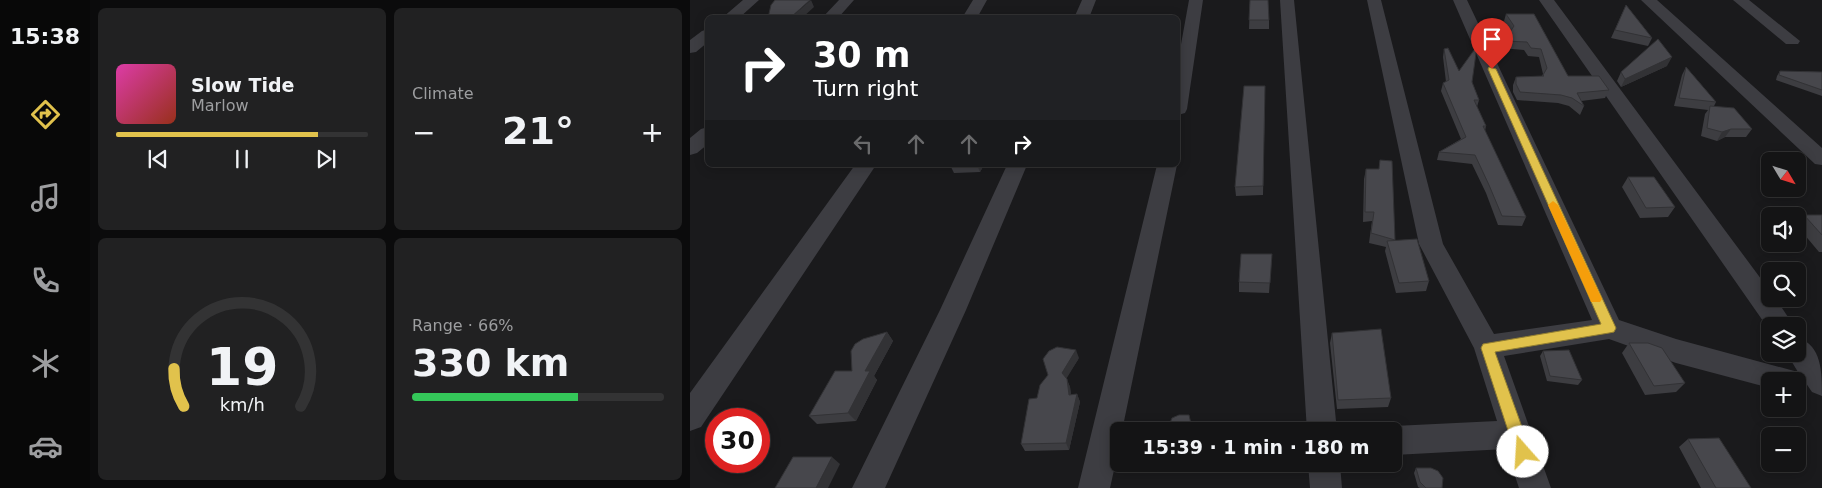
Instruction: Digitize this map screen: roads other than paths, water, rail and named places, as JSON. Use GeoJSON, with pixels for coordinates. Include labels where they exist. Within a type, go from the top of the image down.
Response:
{"type":"FeatureCollection","features":[{"type":"Feature","properties":{"kind":"street"},"geometry":{"type":"LineString","coordinates":[[733,15],[752,0]]}},
{"type":"Feature","properties":{"kind":"street"},"geometry":{"type":"LineString","coordinates":[[832,15],[848,0]]}},
{"type":"Feature","properties":{"kind":"street"},"geometry":{"type":"LineString","coordinates":[[971,15],[980,0]]}},
{"type":"Feature","properties":{"kind":"street"},"geometry":{"type":"LineString","coordinates":[[1082,15],[1089,0]]}},
{"type":"Feature","properties":{"kind":"street"},"geometry":{"type":"LineString","coordinates":[[1180,97],[1196,0]]}},
{"type":"Feature","properties":{"kind":"street"},"geometry":{"type":"LineString","coordinates":[[1287,0],[1321,422]]}},
{"type":"Feature","properties":{"kind":"street"},"geometry":{"type":"LineString","coordinates":[[1374,0],[1431,244],[1487,348],[1535,488]]}},
{"type":"Feature","properties":{"kind":"street"},"geometry":{"type":"LineString","coordinates":[[1460,0],[1609,328]]}},
{"type":"Feature","properties":{"kind":"street"},"geometry":{"type":"LineString","coordinates":[[1546,0],[1775,317]]}},
{"type":"Feature","properties":{"kind":"street"},"geometry":{"type":"LineString","coordinates":[[1648,0],[1822,159]]}},
{"type":"Feature","properties":{"kind":"street"},"geometry":{"type":"LineString","coordinates":[[1740,0],[1792,41]]}},
{"type":"Feature","properties":{"kind":"street"},"geometry":{"type":"LineString","coordinates":[[690,48],[705,36]]}},
{"type":"Feature","properties":{"kind":"street"},"geometry":{"type":"LineString","coordinates":[[690,149],[705,136]]}},
{"type":"Feature","properties":{"kind":"street"},"geometry":{"type":"LineString","coordinates":[[690,417],[865,167]]}},
{"type":"Feature","properties":{"kind":"street"},"geometry":{"type":"LineString","coordinates":[[868,488],[953,310],[1015,167]]}},
{"type":"Feature","properties":{"kind":"street"},"geometry":{"type":"LineString","coordinates":[[1094,488],[1167,167]]}},
{"type":"Feature","properties":{"kind":"street"},"geometry":{"type":"LineString","coordinates":[[1487,348],[1609,328],[1676,350],[1761,373]]}},
{"type":"Feature","properties":{"kind":"street"},"geometry":{"type":"LineString","coordinates":[[1806,360],[1822,383]]}},
{"type":"Feature","properties":{"kind":"street"},"geometry":{"type":"LineString","coordinates":[[1806,385],[1822,390]]}},
{"type":"Feature","properties":{"kind":"street"},"geometry":{"type":"LineString","coordinates":[[1402,441],[1517,434]]}},
{"type":"Feature","properties":{"kind":"street"},"geometry":{"type":"LineString","coordinates":[[1325,472],[1326,488]]}}]}
